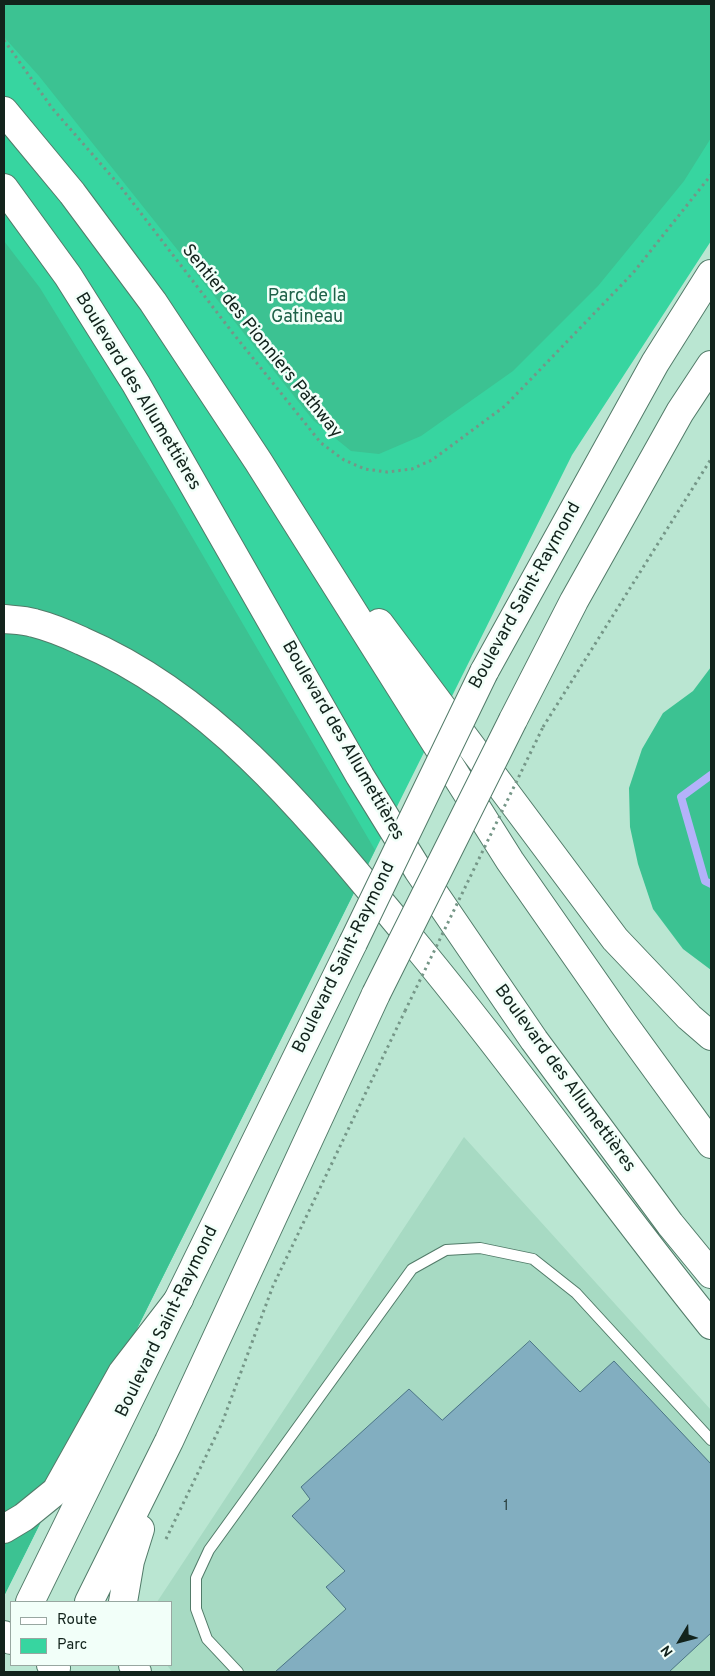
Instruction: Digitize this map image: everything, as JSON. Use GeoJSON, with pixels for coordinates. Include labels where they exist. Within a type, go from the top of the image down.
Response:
{"type":"FeatureCollection","features":[{"type":"Feature","properties":{"kind":"main road"},"geometry":{"type":"LineString","coordinates":[[4,111],[72,193],[153,302],[258,462],[510,861],[623,1023],[711,1144]]}},
{"type":"Feature","properties":{"kind":"main road","name":"Boulevard des Allumettières"},"geometry":{"type":"LineString","coordinates":[[4,188],[68,276],[136,384],[360,776],[418,870],[534,1040],[670,1224],[711,1274]]}},
{"type":"Feature","properties":{"kind":"main road","name":"Boulevard Saint-Raymond"},"geometry":{"type":"LineString","coordinates":[[30,1601],[484,672],[655,363],[711,274]]}},
{"type":"Feature","properties":{"kind":"main road"},"geometry":{"type":"LineString","coordinates":[[89,1601],[169,1441],[376,994],[513,720],[574,601],[680,412],[711,365]]}},
{"type":"Feature","properties":{"kind":"main road"},"geometry":{"type":"LineString","coordinates":[[258,462],[615,939],[683,1010],[711,1036]]}},
{"type":"Feature","properties":{"kind":"main road"},"geometry":{"type":"LineString","coordinates":[[4,618],[33,622],[109,652],[181,698],[243,750],[290,797],[334,847],[461,1000],[659,1260],[711,1324]]}},
{"type":"Feature","properties":{"kind":"main road"},"geometry":{"type":"LineString","coordinates":[[4,1529],[24,1517],[56,1491],[122,1373],[179,1299]]}},
{"type":"Feature","properties":{"kind":"main road"},"geometry":{"type":"LineString","coordinates":[[123,1601],[130,1561],[169,1441]]}},
{"type":"Feature","properties":{"kind":"main road"},"geometry":{"type":"LineString","coordinates":[[4,1655],[10,1642]]}},
{"type":"Feature","properties":{"kind":"lane"},"geometry":{"type":"LineString","coordinates":[[238,1672],[207,1639],[196,1608],[196,1578],[209,1550],[412,1269],[446,1250],[480,1248],[533,1259],[576,1293],[711,1440]]}},
{"type":"Feature","properties":{"kind":"path","name":"Sentier des Pionniers Pathway"},"geometry":{"type":"LineString","coordinates":[[4,40],[52,108],[120,186],[232,332],[321,443],[344,460],[365,469],[387,472],[412,469],[432,460],[505,406],[633,273],[711,175]]}},
{"type":"Feature","properties":{"kind":"path"},"geometry":{"type":"LineString","coordinates":[[164,1543],[222,1423],[273,1286],[404,1011],[543,727],[711,460]]}},
{"type":"Feature","properties":{"kind":"shaded area"},"geometry":{"type":"Polygon","coordinates":[[[464,1137],[711,1410],[711,1672],[172,1672],[168,1666],[172,1666],[172,1601],[158,1601],[464,1137]]]}},
{"type":"Feature","properties":{"kind":"green space","name":"Parc de la Gatineau"},"geometry":{"type":"Polygon","coordinates":[[[4,4],[711,4],[711,241],[572,455],[4,1596],[4,4]]]}},
{"type":"Feature","properties":{"kind":"green space"},"geometry":{"type":"Polygon","coordinates":[[[4,4],[711,4],[711,138],[684,181],[598,286],[513,371],[421,436],[379,454],[351,451],[313,420],[39,76],[4,37],[4,4]]]}},
{"type":"Feature","properties":{"kind":"green space"},"geometry":{"type":"Polygon","coordinates":[[[4,241],[40,288],[174,506],[375,850],[4,1596],[4,241]]]}},
{"type":"Feature","properties":{"kind":"green space"},"geometry":{"type":"Polygon","coordinates":[[[711,667],[711,970],[683,949],[653,909],[638,864],[630,827],[629,788],[642,749],[663,713],[693,691],[711,667]]]}},
{"type":"Feature","properties":{"kind":"building"},"geometry":{"type":"Polygon","coordinates":[[[530,1341],[580,1392],[614,1361],[711,1464],[711,1633],[669,1672],[275,1672],[346,1609],[326,1587],[345,1571],[292,1516],[310,1499],[301,1487],[409,1389],[442,1420],[530,1341]]]}},
{"type":"Feature","properties":{"kind":"waterway"},"geometry":{"type":"LineString","coordinates":[[711,775],[681,797],[705,881],[711,884]]}}]}
